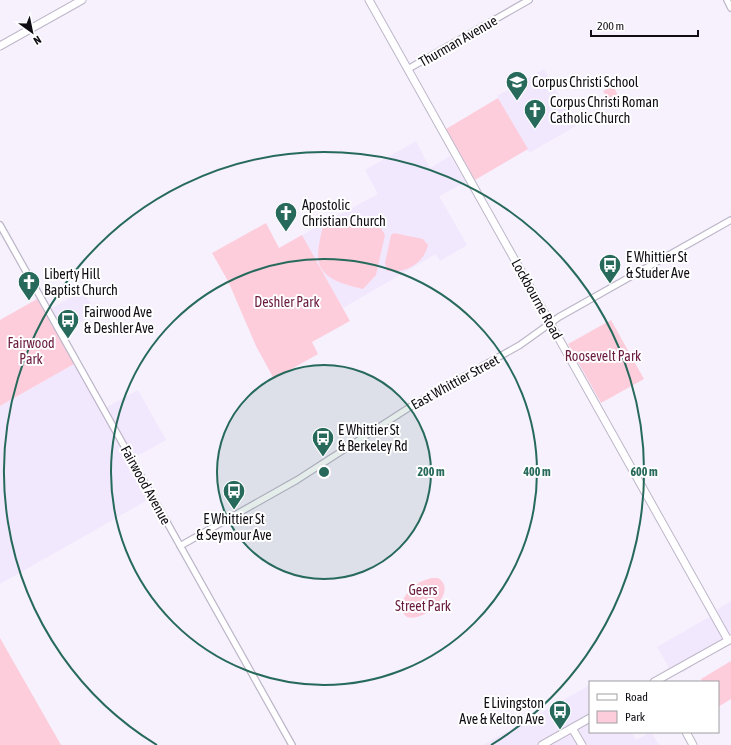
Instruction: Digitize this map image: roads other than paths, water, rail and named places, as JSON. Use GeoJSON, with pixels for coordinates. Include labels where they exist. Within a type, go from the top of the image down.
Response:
{"type":"FeatureCollection","features":[{"type":"Feature","properties":{"kind":"main road"},"geometry":{"type":"LineString","coordinates":[[0,46],[82,0]]}},
{"type":"Feature","properties":{"kind":"main road","name":"Lockbourne Road"},"geometry":{"type":"LineString","coordinates":[[369,0],[550,323],[730,639]]}},
{"type":"Feature","properties":{"kind":"main road"},"geometry":{"type":"LineString","coordinates":[[656,681],[730,639]]}},
{"type":"Feature","properties":{"kind":"main road"},"geometry":{"type":"LineString","coordinates":[[542,745],[589,719]]}},
{"type":"Feature","properties":{"kind":"main road"},"geometry":{"type":"LineString","coordinates":[[572,728],[582,745]]}},
{"type":"Feature","properties":{"kind":"main road"},"geometry":{"type":"LineString","coordinates":[[687,733],[693,745]]}},
{"type":"Feature","properties":{"kind":"street","name":"Thurman Avenue"},"geometry":{"type":"LineString","coordinates":[[408,70],[529,0]]}},
{"type":"Feature","properties":{"kind":"street"},"geometry":{"type":"LineString","coordinates":[[726,0],[731,8]]}},
{"type":"Feature","properties":{"kind":"street","name":"East Whittier Street"},"geometry":{"type":"LineString","coordinates":[[180,546],[297,480],[410,407],[520,345],[550,323],[731,220]]}},
{"type":"Feature","properties":{"kind":"street","name":"Fairwood Avenue"},"geometry":{"type":"LineString","coordinates":[[0,225],[292,745]]}},
{"type":"Feature","properties":{"kind":"place","name":"Corpus Christi School"},"geometry":{"type":"Point","coordinates":[517,102]}},
{"type":"Feature","properties":{"kind":"place","name":"Corpus Christi Roman Catholic Church"},"geometry":{"type":"Point","coordinates":[535,130]}},
{"type":"Feature","properties":{"kind":"place","name":"Apostolic Christian Church"},"geometry":{"type":"Point","coordinates":[286,232]}},
{"type":"Feature","properties":{"kind":"place","name":"E Whittier St & Studer Ave"},"geometry":{"type":"Point","coordinates":[610,284]}},
{"type":"Feature","properties":{"kind":"place","name":"Liberty Hill Baptist Church"},"geometry":{"type":"Point","coordinates":[29,302]}},
{"type":"Feature","properties":{"kind":"place","name":"Fairwood Ave & Deshler Ave"},"geometry":{"type":"Point","coordinates":[68,340]}},
{"type":"Feature","properties":{"kind":"place","name":"E Whittier St & Berkeley Rd"},"geometry":{"type":"Point","coordinates":[323,458]}},
{"type":"Feature","properties":{"kind":"place","name":"E Whittier St & Seymour Ave"},"geometry":{"type":"Point","coordinates":[234,510]}},
{"type":"Feature","properties":{"kind":"place","name":"E Livingston Ave & Kelton Ave"},"geometry":{"type":"Point","coordinates":[560,730]}},
{"type":"Feature","properties":{"kind":"park label","name":"Deshler Park"},"geometry":{"type":"Point","coordinates":[287,302]}},
{"type":"Feature","properties":{"kind":"park label","name":"Fairwood Park"},"geometry":{"type":"Point","coordinates":[31,352]}},
{"type":"Feature","properties":{"kind":"park label","name":"Roosevelt Park"},"geometry":{"type":"Point","coordinates":[603,356]}},
{"type":"Feature","properties":{"kind":"park label","name":"Geers Street Park"},"geometry":{"type":"Point","coordinates":[423,598]}}]}
